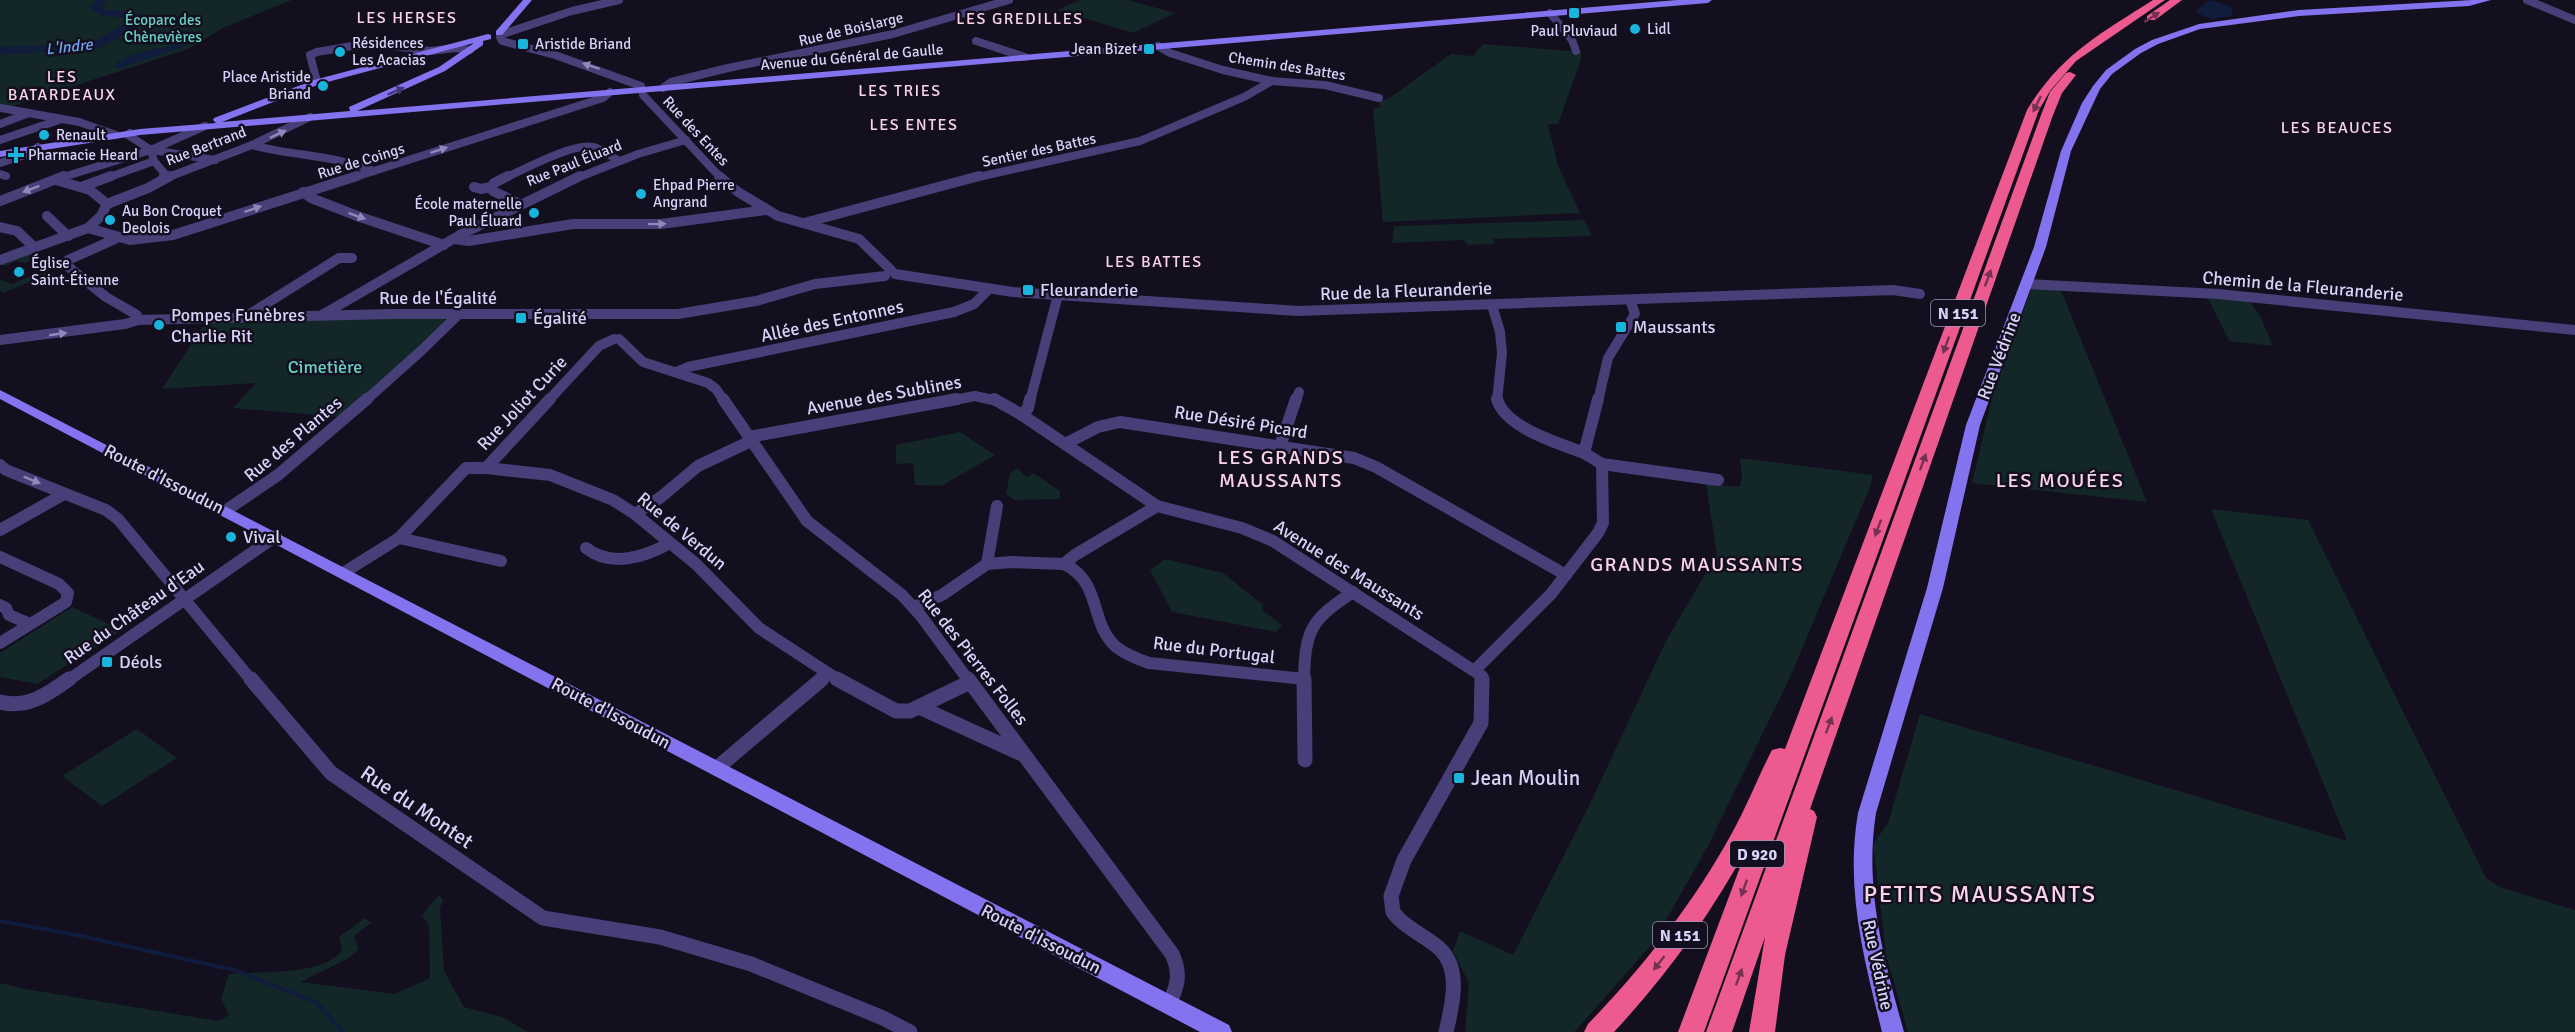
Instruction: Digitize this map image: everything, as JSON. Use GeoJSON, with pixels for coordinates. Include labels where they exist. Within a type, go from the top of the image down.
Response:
{"type":"FeatureCollection","features":[{"type":"Feature","properties":{"kind":"highway","name":"N 151"},"geometry":{"type":"LineString","coordinates":[[1597,1032],[1654,969],[1694,917],[1719,879],[1763,799],[1804,700],[1823,676],[2033,110],[2044,89],[2068,61],[2160,0]]}},
{"type":"Feature","properties":{"kind":"highway","name":"N 151"},"geometry":{"type":"LineString","coordinates":[[1810,780],[2056,93],[2069,76],[2096,53],[2177,0]]}},
{"type":"Feature","properties":{"kind":"highway","name":"D 920"},"geometry":{"type":"LineString","coordinates":[[1690,1032],[1823,676]]}},
{"type":"Feature","properties":{"kind":"highway","name":"D 920"},"geometry":{"type":"LineString","coordinates":[[1719,1032],[1810,780]]}},
{"type":"Feature","properties":{"kind":"highway","name":"D 920"},"geometry":{"type":"LineString","coordinates":[[1762,1032],[1773,955],[1804,830],[1810,780]]}},
{"type":"Feature","properties":{"kind":"main road"},"geometry":{"type":"LineString","coordinates":[[343,115],[413,84],[442,69],[481,42],[496,36],[528,0]]}},
{"type":"Feature","properties":{"kind":"main road","name":"Avenue du Général de Gaulle"},"geometry":{"type":"LineString","coordinates":[[0,154],[130,133],[205,126],[1708,0]]}},
{"type":"Feature","properties":{"kind":"main road","name":"Rue Védrine"},"geometry":{"type":"LineString","coordinates":[[1893,1032],[1872,952],[1864,895],[1862,850],[1867,813],[1935,588],[1973,425],[2040,247],[2066,151],[2078,120],[2096,88],[2109,72],[2130,55],[2155,42],[2178,33],[2228,21],[2299,13],[2487,0]]}},
{"type":"Feature","properties":{"kind":"main road"},"geometry":{"type":"LineString","coordinates":[[205,126],[317,82],[430,51],[496,36]]}},
{"type":"Feature","properties":{"kind":"main road","name":"Route d'Issoudun"},"geometry":{"type":"LineString","coordinates":[[0,394],[276,536],[1221,1032]]}},
{"type":"Feature","properties":{"kind":"street"},"geometry":{"type":"LineString","coordinates":[[496,36],[572,11],[619,0]]}},
{"type":"Feature","properties":{"kind":"street","name":"Rue de Boislarge"},"geometry":{"type":"LineString","coordinates":[[663,88],[671,82],[883,36],[1009,0]]}},
{"type":"Feature","properties":{"kind":"street"},"geometry":{"type":"LineString","coordinates":[[2527,0],[2575,20]]}},
{"type":"Feature","properties":{"kind":"street"},"geometry":{"type":"LineString","coordinates":[[1550,13],[1572,40],[1576,51]]}},
{"type":"Feature","properties":{"kind":"street"},"geometry":{"type":"LineString","coordinates":[[496,36],[502,41],[613,73],[636,83],[643,90]]}},
{"type":"Feature","properties":{"kind":"street"},"geometry":{"type":"LineString","coordinates":[[976,41],[1025,57]]}},
{"type":"Feature","properties":{"kind":"street"},"geometry":{"type":"LineString","coordinates":[[317,82],[310,55],[317,52],[370,43],[430,51],[454,48],[470,50]]}},
{"type":"Feature","properties":{"kind":"street","name":"Chemin des Battes"},"geometry":{"type":"LineString","coordinates":[[1158,46],[1170,53],[1215,68],[1272,81],[1320,84],[1379,98]]}},
{"type":"Feature","properties":{"kind":"street","name":"Sentier des Battes"},"geometry":{"type":"LineString","coordinates":[[804,223],[1007,169],[1140,141],[1244,97],[1272,81]]}},
{"type":"Feature","properties":{"kind":"street","name":"Rue des Entes"},"geometry":{"type":"LineString","coordinates":[[643,90],[643,95],[729,185],[778,216],[859,239],[890,273]]}},
{"type":"Feature","properties":{"kind":"street","name":"Rue de Coings"},"geometry":{"type":"LineString","coordinates":[[115,239],[141,240],[173,234],[603,99],[610,92]]}},
{"type":"Feature","properties":{"kind":"street"},"geometry":{"type":"LineString","coordinates":[[1,108],[62,119],[116,135]]}},
{"type":"Feature","properties":{"kind":"street"},"geometry":{"type":"LineString","coordinates":[[0,123],[31,112]]}},
{"type":"Feature","properties":{"kind":"street","name":"Rue Bertrand"},"geometry":{"type":"LineString","coordinates":[[107,204],[148,188],[163,178],[252,145],[310,117]]}},
{"type":"Feature","properties":{"kind":"street"},"geometry":{"type":"LineString","coordinates":[[0,140],[62,119]]}},
{"type":"Feature","properties":{"kind":"street"},"geometry":{"type":"LineString","coordinates":[[0,201],[56,180],[151,150],[205,126]]}},
{"type":"Feature","properties":{"kind":"street"},"geometry":{"type":"LineString","coordinates":[[130,133],[128,135],[151,150],[215,160]]}},
{"type":"Feature","properties":{"kind":"street"},"geometry":{"type":"LineString","coordinates":[[474,187],[481,189],[491,187],[494,183],[535,164],[588,147],[602,139]]}},
{"type":"Feature","properties":{"kind":"street","name":"Rue Paul Éluard"},"geometry":{"type":"LineString","coordinates":[[322,315],[518,203],[618,160],[686,140]]}},
{"type":"Feature","properties":{"kind":"street"},"geometry":{"type":"LineString","coordinates":[[252,145],[265,149],[336,157],[374,171]]}},
{"type":"Feature","properties":{"kind":"street"},"geometry":{"type":"LineString","coordinates":[[0,163],[31,153],[38,147]]}},
{"type":"Feature","properties":{"kind":"street"},"geometry":{"type":"LineString","coordinates":[[588,147],[618,160]]}},
{"type":"Feature","properties":{"kind":"street"},"geometry":{"type":"LineString","coordinates":[[151,150],[154,161],[165,174],[163,178]]}},
{"type":"Feature","properties":{"kind":"street"},"geometry":{"type":"LineString","coordinates":[[84,186],[154,161]]}},
{"type":"Feature","properties":{"kind":"street"},"geometry":{"type":"LineString","coordinates":[[0,260],[88,228],[101,216],[107,204],[100,195],[84,186],[56,180]]}},
{"type":"Feature","properties":{"kind":"street"},"geometry":{"type":"LineString","coordinates":[[491,187],[493,191],[518,203]]}},
{"type":"Feature","properties":{"kind":"street"},"geometry":{"type":"LineString","coordinates":[[303,192],[311,198],[360,217],[444,245]]}},
{"type":"Feature","properties":{"kind":"street"},"geometry":{"type":"LineString","coordinates":[[454,239],[469,241],[566,225],[661,224],[766,210]]}},
{"type":"Feature","properties":{"kind":"street"},"geometry":{"type":"LineString","coordinates":[[47,216],[68,236]]}},
{"type":"Feature","properties":{"kind":"street"},"geometry":{"type":"LineString","coordinates":[[0,227],[17,231],[35,248]]}},
{"type":"Feature","properties":{"kind":"street"},"geometry":{"type":"LineString","coordinates":[[88,228],[115,239]]}},
{"type":"Feature","properties":{"kind":"street"},"geometry":{"type":"LineString","coordinates":[[115,239],[68,260],[66,265],[106,297],[137,315],[138,320]]}},
{"type":"Feature","properties":{"kind":"street"},"geometry":{"type":"LineString","coordinates":[[244,318],[339,258],[352,258]]}},
{"type":"Feature","properties":{"kind":"street","name":"Rue de la Fleuranderie"},"geometry":{"type":"LineString","coordinates":[[890,273],[989,289],[1298,311],[1795,296],[1893,290],[1920,294]]}},
{"type":"Feature","properties":{"kind":"street","name":"Rue de l'Égalité"},"geometry":{"type":"LineString","coordinates":[[0,340],[125,324],[138,320],[322,315],[672,314],[756,302],[810,284],[890,273]]}},
{"type":"Feature","properties":{"kind":"street","name":"Chemin de la Fleuranderie"},"geometry":{"type":"LineString","coordinates":[[2027,284],[2218,294],[2575,330]]}},
{"type":"Feature","properties":{"kind":"street","name":"Allée des Entonnes"},"geometry":{"type":"LineString","coordinates":[[676,372],[688,367],[954,312],[974,303],[989,289]]}},
{"type":"Feature","properties":{"kind":"street"},"geometry":{"type":"LineString","coordinates":[[1022,416],[1028,408],[1058,295]]}},
{"type":"Feature","properties":{"kind":"street"},"geometry":{"type":"LineString","coordinates":[[1584,453],[1608,358],[1635,314],[1630,300]]}},
{"type":"Feature","properties":{"kind":"street"},"geometry":{"type":"LineString","coordinates":[[1492,305],[1502,340],[1502,364],[1496,393],[1502,410],[1519,424],[1584,453],[1602,464],[1718,480]]}},
{"type":"Feature","properties":{"kind":"street","name":"Rue des Plantes"},"geometry":{"type":"LineString","coordinates":[[225,511],[261,490],[290,467],[404,367],[458,315]]}},
{"type":"Feature","properties":{"kind":"street"},"geometry":{"type":"LineString","coordinates":[[617,338],[618,322],[622,315]]}},
{"type":"Feature","properties":{"kind":"street","name":"Rue des Pierres Folles"},"geometry":{"type":"LineString","coordinates":[[617,338],[643,362],[708,383],[716,388],[807,521],[902,595],[914,607],[1177,962],[1179,978],[1176,992],[1168,1005]]}},
{"type":"Feature","properties":{"kind":"street","name":"Rue Joliot Curie"},"geometry":{"type":"LineString","coordinates":[[344,573],[399,538],[466,468],[486,468],[598,346],[617,338]]}},
{"type":"Feature","properties":{"kind":"street"},"geometry":{"type":"LineString","coordinates":[[1280,446],[1299,392]]}},
{"type":"Feature","properties":{"kind":"street","name":"Avenue des Sublines"},"geometry":{"type":"LineString","coordinates":[[634,514],[661,497],[698,466],[750,439],[774,431],[975,396],[989,396],[999,400],[1022,416]]}},
{"type":"Feature","properties":{"kind":"street","name":"Avenue des Maussants"},"geometry":{"type":"LineString","coordinates":[[1022,416],[1157,506],[1242,528],[1272,541],[1478,673]]}},
{"type":"Feature","properties":{"kind":"street","name":"Rue Désiré Picard"},"geometry":{"type":"LineString","coordinates":[[1065,444],[1098,427],[1120,422],[1345,456],[1368,463],[1566,575]]}},
{"type":"Feature","properties":{"kind":"street"},"geometry":{"type":"LineString","coordinates":[[1448,1029],[1452,987],[1449,962],[1440,949],[1398,918],[1393,912],[1391,896],[1414,840],[1481,723],[1483,715],[1478,673],[1551,594],[1598,533],[1603,523],[1602,464]]}},
{"type":"Feature","properties":{"kind":"street","name":"Rue du Montet"},"geometry":{"type":"LineString","coordinates":[[0,465],[6,470],[106,510],[118,519],[182,599],[331,773],[543,918],[660,937],[751,964],[883,1018],[910,1032]]}},
{"type":"Feature","properties":{"kind":"street","name":"Rue de Verdun"},"geometry":{"type":"LineString","coordinates":[[486,468],[539,473],[562,479],[613,500],[696,564],[759,628],[828,674],[897,712],[906,712],[919,707],[970,682]]}},
{"type":"Feature","properties":{"kind":"street"},"geometry":{"type":"LineString","coordinates":[[0,530],[64,494]]}},
{"type":"Feature","properties":{"kind":"street"},"geometry":{"type":"LineString","coordinates":[[987,564],[997,506]]}},
{"type":"Feature","properties":{"kind":"street"},"geometry":{"type":"LineString","coordinates":[[914,607],[948,592],[987,564],[1011,562],[1064,564],[1157,506]]}},
{"type":"Feature","properties":{"kind":"street","name":"Rue du Château d'Eau"},"geometry":{"type":"LineString","coordinates":[[5,704],[28,704],[47,695],[182,599],[276,536]]}},
{"type":"Feature","properties":{"kind":"street"},"geometry":{"type":"LineString","coordinates":[[399,538],[501,561]]}},
{"type":"Feature","properties":{"kind":"street"},"geometry":{"type":"LineString","coordinates":[[586,548],[597,555],[628,559],[654,553],[670,543]]}},
{"type":"Feature","properties":{"kind":"street"},"geometry":{"type":"LineString","coordinates":[[0,557],[59,584],[68,593],[66,602],[0,643]]}},
{"type":"Feature","properties":{"kind":"street","name":"Rue du Portugal"},"geometry":{"type":"LineString","coordinates":[[1064,564],[1076,568],[1084,577],[1112,642],[1128,655],[1149,663],[1305,679]]}},
{"type":"Feature","properties":{"kind":"street"},"geometry":{"type":"LineString","coordinates":[[1305,760],[1305,679],[1308,636],[1314,623],[1353,592]]}},
{"type":"Feature","properties":{"kind":"street"},"geometry":{"type":"LineString","coordinates":[[0,605],[6,608],[9,615],[30,624]]}},
{"type":"Feature","properties":{"kind":"street"},"geometry":{"type":"LineString","coordinates":[[717,768],[828,674]]}},
{"type":"Feature","properties":{"kind":"street","name":"Rue de Verdun"},"geometry":{"type":"LineString","coordinates":[[919,707],[1026,756]]}},
{"type":"Feature","properties":{"kind":"green space","name":"Écoparc des Chènevières"},"geometry":{"type":"Polygon","coordinates":[[[0,0],[292,0],[225,27],[188,49],[0,110],[0,0]]]}},
{"type":"Feature","properties":{"kind":"green space"},"geometry":{"type":"Polygon","coordinates":[[[1080,0],[1128,0],[1175,13],[1133,33],[1057,10],[1080,0]]]}},
{"type":"Feature","properties":{"kind":"green space"},"geometry":{"type":"Polygon","coordinates":[[[1483,44],[1581,52],[1581,60],[1558,124],[1548,124],[1558,166],[1580,213],[1383,222],[1373,109],[1380,107],[1380,101],[1388,99],[1451,54],[1473,56],[1483,44]]]}},
{"type":"Feature","properties":{"kind":"green space"},"geometry":{"type":"Polygon","coordinates":[[[1584,220],[1592,236],[1493,239],[1495,244],[1467,245],[1464,240],[1392,243],[1394,226],[1584,220]]]}},
{"type":"Feature","properties":{"kind":"green space"},"geometry":{"type":"Polygon","coordinates":[[[31,253],[53,266],[48,268],[49,273],[4,293],[0,290],[0,280],[13,284],[43,270],[29,265],[33,263],[30,261],[1,265],[31,253]]]}},
{"type":"Feature","properties":{"kind":"green space"},"geometry":{"type":"Polygon","coordinates":[[[2032,287],[2060,288],[2147,502],[1972,483],[1993,394],[2032,287]]]}},
{"type":"Feature","properties":{"kind":"green space"},"geometry":{"type":"Polygon","coordinates":[[[2208,298],[2249,300],[2260,316],[2273,346],[2229,341],[2208,298]]]}},
{"type":"Feature","properties":{"kind":"green space","name":"Cimetière"},"geometry":{"type":"Polygon","coordinates":[[[323,319],[444,319],[446,322],[342,417],[233,408],[256,383],[162,389],[205,323],[323,319]]]}},
{"type":"Feature","properties":{"kind":"green space"},"geometry":{"type":"Polygon","coordinates":[[[960,432],[995,455],[941,486],[915,485],[913,463],[896,464],[896,445],[960,432]]]}},
{"type":"Feature","properties":{"kind":"green space"},"geometry":{"type":"Polygon","coordinates":[[[1740,458],[1873,475],[1791,675],[1708,846],[1653,943],[1577,1029],[1574,1032],[1465,1032],[1469,983],[1453,951],[1460,931],[1513,955],[1588,808],[1666,641],[1717,554],[1706,484],[1739,487],[1742,479],[1740,458]]]}},
{"type":"Feature","properties":{"kind":"green space"},"geometry":{"type":"Polygon","coordinates":[[[1017,468],[1027,477],[1033,473],[1060,491],[1060,499],[1014,500],[1006,494],[1010,473],[1017,468]]]}},
{"type":"Feature","properties":{"kind":"green space"},"geometry":{"type":"Polygon","coordinates":[[[2211,509],[2308,520],[2486,878],[2500,887],[2575,910],[2575,1032],[1908,1032],[1886,955],[1873,844],[1888,823],[1920,714],[2347,841],[2211,509]]]}},
{"type":"Feature","properties":{"kind":"green space"},"geometry":{"type":"Polygon","coordinates":[[[1165,559],[1223,573],[1263,605],[1262,610],[1282,625],[1276,632],[1172,612],[1150,570],[1165,559]]]}},
{"type":"Feature","properties":{"kind":"green space"},"geometry":{"type":"Polygon","coordinates":[[[72,607],[122,630],[37,684],[0,677],[0,653],[72,607]]]}},
{"type":"Feature","properties":{"kind":"green space"},"geometry":{"type":"Polygon","coordinates":[[[137,729],[177,758],[102,806],[62,776],[137,729]]]}},
{"type":"Feature","properties":{"kind":"green space"},"geometry":{"type":"Polygon","coordinates":[[[439,895],[443,900],[440,908],[444,971],[464,1007],[502,1017],[528,1032],[0,1032],[0,983],[218,1021],[229,1015],[221,999],[229,974],[290,971],[321,964],[342,950],[339,937],[365,918],[371,923],[354,936],[359,950],[347,959],[300,982],[395,994],[430,978],[429,925],[422,915],[439,895]]]}},
{"type":"Feature","properties":{"kind":"water"},"geometry":{"type":"Polygon","coordinates":[[[2210,0],[2230,6],[2233,11],[2231,16],[2212,19],[2197,13],[2198,9],[2210,0]]]}},
{"type":"Feature","properties":{"kind":"water"},"geometry":{"type":"Polygon","coordinates":[[[177,45],[185,46],[121,68],[114,67],[124,58],[132,55],[177,45]]]}},
{"type":"Feature","properties":{"kind":"waterway","name":"L'Indre"},"geometry":{"type":"LineString","coordinates":[[0,51],[41,48],[75,49],[93,46],[137,24],[143,17],[132,14],[102,13],[96,8],[101,0]]}},
{"type":"Feature","properties":{"kind":"waterway"},"geometry":{"type":"LineString","coordinates":[[0,921],[77,935],[234,970],[316,1002],[343,1032]]}},
{"type":"Feature","properties":{"kind":"place","name":"Paul Pluviaud"},"geometry":{"type":"Point","coordinates":[1574,13]}},
{"type":"Feature","properties":{"kind":"place","name":"Lidl"},"geometry":{"type":"Point","coordinates":[1635,29]}},
{"type":"Feature","properties":{"kind":"place","name":"Aristide Briand"},"geometry":{"type":"Point","coordinates":[523,44]}},
{"type":"Feature","properties":{"kind":"place","name":"Jean Bizet"},"geometry":{"type":"Point","coordinates":[1149,49]}},
{"type":"Feature","properties":{"kind":"place","name":"Résidences Les Acacias"},"geometry":{"type":"Point","coordinates":[340,52]}},
{"type":"Feature","properties":{"kind":"place","name":"Place Aristide Briand"},"geometry":{"type":"Point","coordinates":[323,86]}},
{"type":"Feature","properties":{"kind":"place","name":"Renault"},"geometry":{"type":"Point","coordinates":[44,135]}},
{"type":"Feature","properties":{"kind":"place","name":"Pharmacie Heard"},"geometry":{"type":"Point","coordinates":[16,155]}},
{"type":"Feature","properties":{"kind":"place","name":"Ehpad Pierre Angrand"},"geometry":{"type":"Point","coordinates":[641,194]}},
{"type":"Feature","properties":{"kind":"place","name":"École maternelle Paul Éluard"},"geometry":{"type":"Point","coordinates":[534,213]}},
{"type":"Feature","properties":{"kind":"place","name":"Au Bon Croquet Deolois"},"geometry":{"type":"Point","coordinates":[110,220]}},
{"type":"Feature","properties":{"kind":"place","name":"Église Saint-Étienne"},"geometry":{"type":"Point","coordinates":[19,272]}},
{"type":"Feature","properties":{"kind":"place","name":"Fleuranderie"},"geometry":{"type":"Point","coordinates":[1028,290]}},
{"type":"Feature","properties":{"kind":"place","name":"Égalité"},"geometry":{"type":"Point","coordinates":[521,318]}},
{"type":"Feature","properties":{"kind":"place","name":"Pompes Funèbres Charlie Rit"},"geometry":{"type":"Point","coordinates":[159,325]}},
{"type":"Feature","properties":{"kind":"place","name":"Maussants"},"geometry":{"type":"Point","coordinates":[1621,327]}},
{"type":"Feature","properties":{"kind":"place","name":"Vival"},"geometry":{"type":"Point","coordinates":[231,537]}},
{"type":"Feature","properties":{"kind":"place","name":"Déols"},"geometry":{"type":"Point","coordinates":[107,662]}},
{"type":"Feature","properties":{"kind":"place","name":"Jean Moulin"},"geometry":{"type":"Point","coordinates":[1459,778]}},
{"type":"Feature","properties":{"kind":"district","name":"LES HERSES"},"geometry":{"type":"Point","coordinates":[407,17]}},
{"type":"Feature","properties":{"kind":"district","name":"LES GREDILLES"},"geometry":{"type":"Point","coordinates":[1020,18]}},
{"type":"Feature","properties":{"kind":"district","name":"LES BATARDEAUX"},"geometry":{"type":"Point","coordinates":[62,85]}},
{"type":"Feature","properties":{"kind":"district","name":"LES TRIES"},"geometry":{"type":"Point","coordinates":[900,90]}},
{"type":"Feature","properties":{"kind":"district","name":"LES ENTES"},"geometry":{"type":"Point","coordinates":[914,124]}},
{"type":"Feature","properties":{"kind":"district","name":"LES BEAUCES"},"geometry":{"type":"Point","coordinates":[2337,127]}},
{"type":"Feature","properties":{"kind":"district","name":"LES BATTES"},"geometry":{"type":"Point","coordinates":[1154,261]}},
{"type":"Feature","properties":{"kind":"district","name":"LES GRANDS MAUSSANTS"},"geometry":{"type":"Point","coordinates":[1281,468]}},
{"type":"Feature","properties":{"kind":"district","name":"LES MOUÉES"},"geometry":{"type":"Point","coordinates":[2060,480]}},
{"type":"Feature","properties":{"kind":"district","name":"GRANDS MAUSSANTS"},"geometry":{"type":"Point","coordinates":[1697,564]}},
{"type":"Feature","properties":{"kind":"district","name":"PETITS MAUSSANTS"},"geometry":{"type":"Point","coordinates":[1980,894]}}]}
